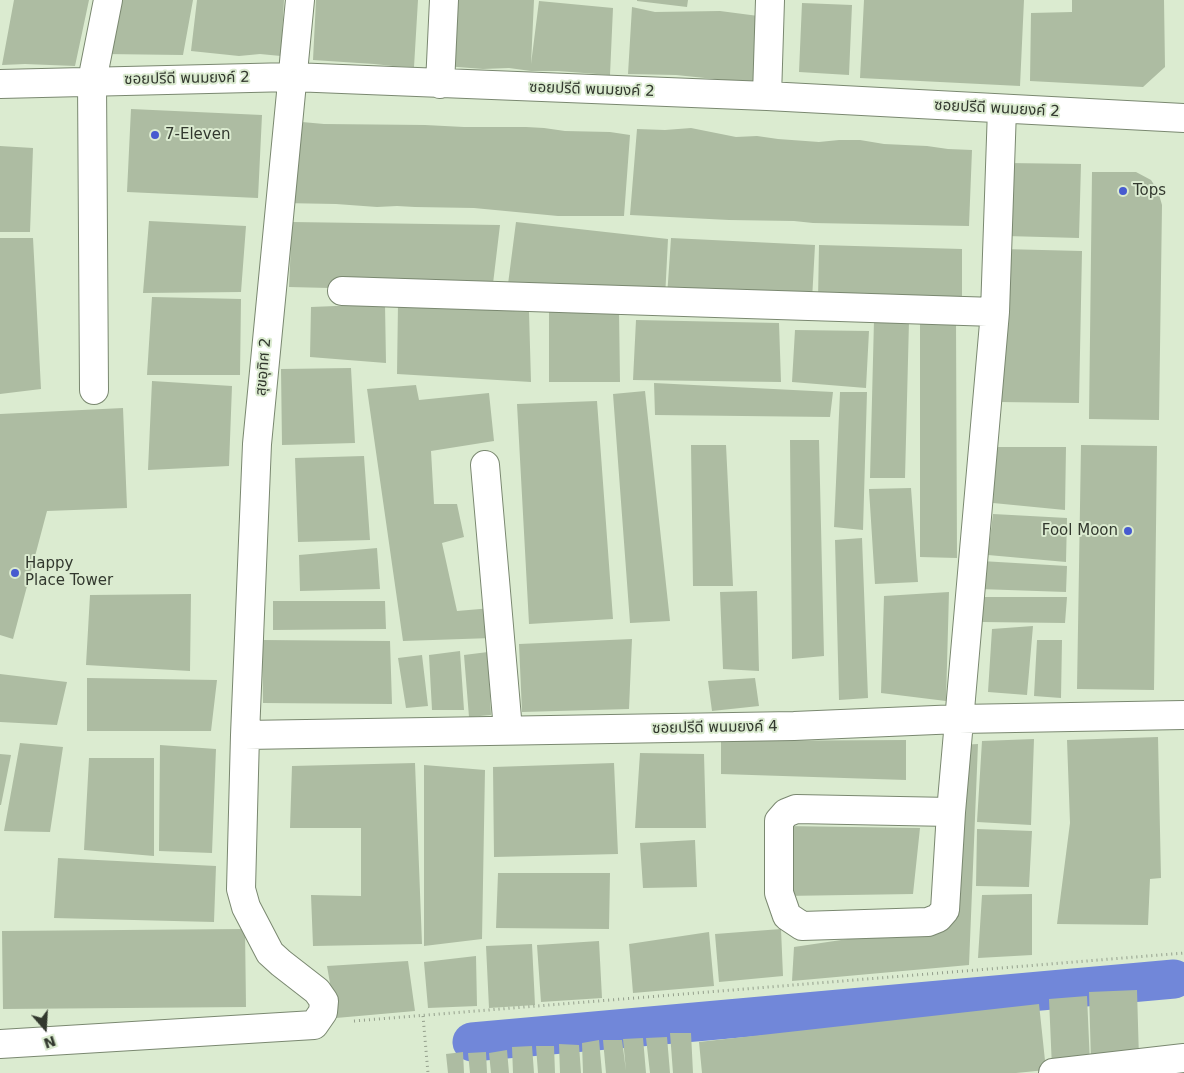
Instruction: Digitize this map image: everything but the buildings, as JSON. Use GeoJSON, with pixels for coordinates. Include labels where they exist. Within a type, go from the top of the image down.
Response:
{"type":"FeatureCollection","features":[{"type":"Feature","properties":{"kind":"street"},"geometry":{"type":"LineString","coordinates":[[94,390],[92,82],[108,0]]}},
{"type":"Feature","properties":{"kind":"street","name":"สุขอุทิศ 2"},"geometry":{"type":"LineString","coordinates":[[300,0],[257,444],[245,735],[241,889],[246,907],[270,953],[317,991],[324,1001],[323,1012],[314,1025]]}},
{"type":"Feature","properties":{"kind":"street"},"geometry":{"type":"LineString","coordinates":[[440,84],[444,0]]}},
{"type":"Feature","properties":{"kind":"street"},"geometry":{"type":"LineString","coordinates":[[768,96],[770,0]]}},
{"type":"Feature","properties":{"kind":"street","name":"ซอยปรีดี พนมยงค์ 2"},"geometry":{"type":"LineString","coordinates":[[0,84],[292,77],[768,96],[1184,118]]}},
{"type":"Feature","properties":{"kind":"street"},"geometry":{"type":"LineString","coordinates":[[951,812],[796,810],[786,813],[779,821],[779,893],[787,916],[802,926],[928,922],[938,918],[945,910],[951,812],[994,312],[1002,109]]}},
{"type":"Feature","properties":{"kind":"street"},"geometry":{"type":"LineString","coordinates":[[342,291],[994,312]]}},
{"type":"Feature","properties":{"kind":"street"},"geometry":{"type":"LineString","coordinates":[[485,465],[508,730]]}},
{"type":"Feature","properties":{"kind":"street","name":"ซอยปรีดี พนมยงค์ 4"},"geometry":{"type":"LineString","coordinates":[[245,735],[794,726],[960,719],[1184,715]]}},
{"type":"Feature","properties":{"kind":"street"},"geometry":{"type":"LineString","coordinates":[[0,1044],[314,1025]]}},
{"type":"Feature","properties":{"kind":"street"},"geometry":{"type":"LineString","coordinates":[[1053,1073],[1184,1058]]}},
{"type":"Feature","properties":{"kind":"path"},"geometry":{"type":"LineString","coordinates":[[314,1025],[1184,953]]}},
{"type":"Feature","properties":{"kind":"path"},"geometry":{"type":"LineString","coordinates":[[423,1016],[428,1073]]}},
{"type":"Feature","properties":{"kind":"waterway"},"geometry":{"type":"LineString","coordinates":[[472,1042],[1174,979]]}},
{"type":"Feature","properties":{"kind":"place","name":"7-Eleven"},"geometry":{"type":"Point","coordinates":[155,135]}},
{"type":"Feature","properties":{"kind":"place","name":"Tops"},"geometry":{"type":"Point","coordinates":[1123,191]}},
{"type":"Feature","properties":{"kind":"place","name":"Fool Moon"},"geometry":{"type":"Point","coordinates":[1128,531]}},
{"type":"Feature","properties":{"kind":"place","name":"Happy Place Tower"},"geometry":{"type":"Point","coordinates":[15,573]}}]}
